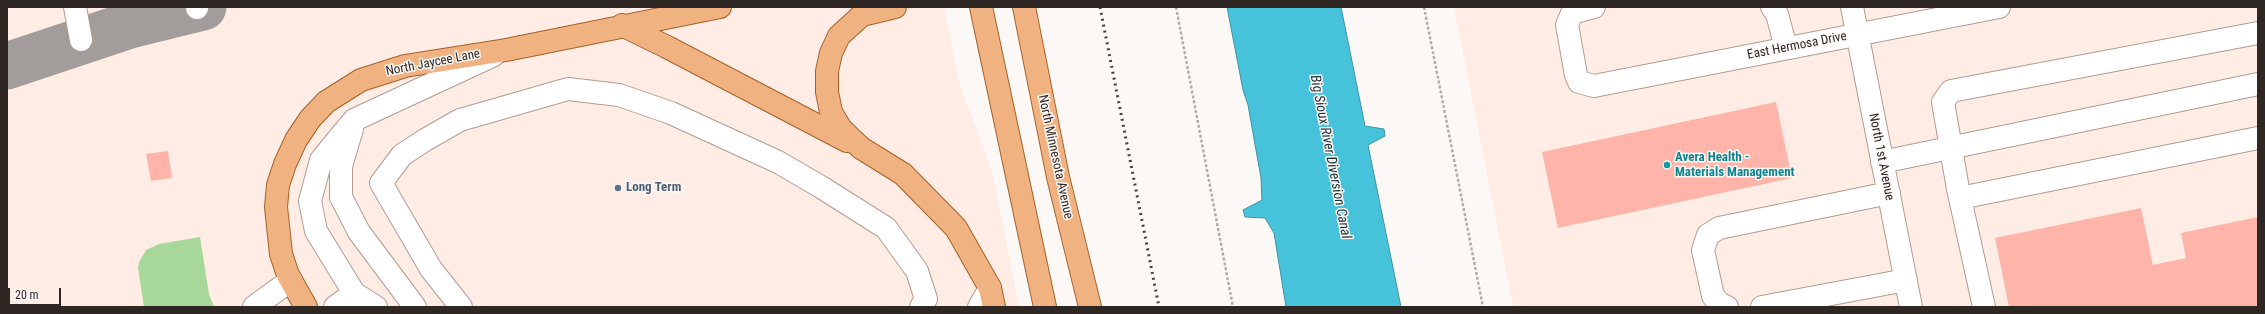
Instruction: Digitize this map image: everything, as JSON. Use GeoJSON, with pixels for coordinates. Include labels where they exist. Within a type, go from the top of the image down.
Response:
{"type":"FeatureCollection","features":[{"type":"Feature","properties":{"kind":"main road","name":"North Jaycee Lane"},"geometry":{"type":"LineString","coordinates":[[306,307],[291,280],[281,254],[277,230],[276,207],[278,185],[285,164],[296,140],[321,108],[343,90],[382,72],[405,66],[506,50],[622,25],[720,7]]}},
{"type":"Feature","properties":{"kind":"main road"},"geometry":{"type":"LineString","coordinates":[[861,148],[841,129],[831,112],[827,92],[827,71],[831,53],[839,36],[862,15],[895,7]]}},
{"type":"Feature","properties":{"kind":"main road"},"geometry":{"type":"LineString","coordinates":[[981,7],[1045,307]]}},
{"type":"Feature","properties":{"kind":"main road","name":"North Minnesota Avenue"},"geometry":{"type":"LineString","coordinates":[[1024,7],[1058,177],[1090,307]]}},
{"type":"Feature","properties":{"kind":"main road"},"geometry":{"type":"LineString","coordinates":[[622,25],[861,148],[903,174],[956,228],[992,298]]}},
{"type":"Feature","properties":{"kind":"street"},"geometry":{"type":"LineString","coordinates":[[75,7],[81,40]]}},
{"type":"Feature","properties":{"kind":"street","name":"East Hermosa Drive"},"geometry":{"type":"LineString","coordinates":[[1594,7],[1572,13],[1567,25],[1576,75],[1579,82],[1594,86],[1999,7]]}},
{"type":"Feature","properties":{"kind":"street"},"geometry":{"type":"LineString","coordinates":[[1772,7],[1777,14],[1786,48]]}},
{"type":"Feature","properties":{"kind":"street","name":"North 1st Avenue"},"geometry":{"type":"LineString","coordinates":[[1852,7],[1911,307]]}},
{"type":"Feature","properties":{"kind":"street"},"geometry":{"type":"LineString","coordinates":[[1984,307],[1960,198],[1943,102],[1951,91],[2258,33]]}},
{"type":"Feature","properties":{"kind":"street"},"geometry":{"type":"LineString","coordinates":[[357,300],[316,231],[310,200],[322,160],[354,120],[506,50]]}},
{"type":"Feature","properties":{"kind":"street"},"geometry":{"type":"LineString","coordinates":[[1882,162],[2258,84]]}},
{"type":"Feature","properties":{"kind":"street"},"geometry":{"type":"LineString","coordinates":[[462,307],[431,269],[381,183],[402,155],[460,120],[568,89],[619,95],[671,113],[778,162],[821,187],[886,228],[917,271],[926,299],[922,307]]}},
{"type":"Feature","properties":{"kind":"street"},"geometry":{"type":"LineString","coordinates":[[354,120],[341,166],[341,198],[359,232],[415,307]]}},
{"type":"Feature","properties":{"kind":"street"},"geometry":{"type":"LineString","coordinates":[[1960,198],[2258,138]]}},
{"type":"Feature","properties":{"kind":"street"},"geometry":{"type":"LineString","coordinates":[[1727,307],[1719,303],[1713,296],[1703,250],[1708,235],[1719,228],[1889,193]]}},
{"type":"Feature","properties":{"kind":"street"},"geometry":{"type":"LineString","coordinates":[[254,307],[291,280]]}},
{"type":"Feature","properties":{"kind":"street"},"geometry":{"type":"LineString","coordinates":[[1762,307],[1906,280]]}},
{"type":"Feature","properties":{"kind":"street"},"geometry":{"type":"LineString","coordinates":[[979,307],[992,298]]}},
{"type":"Feature","properties":{"kind":"street"},"geometry":{"type":"LineString","coordinates":[[335,307],[357,300],[376,307]]}},
{"type":"Feature","properties":{"kind":"path"},"geometry":{"type":"LineString","coordinates":[[1176,7],[1234,307]]}},
{"type":"Feature","properties":{"kind":"path"},"geometry":{"type":"LineString","coordinates":[[1424,7],[1482,307]]}},
{"type":"Feature","properties":{"kind":"shaded area"},"geometry":{"type":"Polygon","coordinates":[[[7,7],[944,7],[960,86],[992,171],[1019,307],[7,307],[7,7]]]}},
{"type":"Feature","properties":{"kind":"shaded area"},"geometry":{"type":"Polygon","coordinates":[[[1454,7],[2258,7],[2258,307],[1513,307],[1454,7]]]}},
{"type":"Feature","properties":{"kind":"green space"},"geometry":{"type":"Polygon","coordinates":[[[200,237],[209,294],[214,307],[144,307],[138,268],[139,262],[146,250],[159,244],[200,237]]]}},
{"type":"Feature","properties":{"kind":"water","name":"Big Sioux River Diversion Canal"},"geometry":{"type":"Polygon","coordinates":[[[1227,7],[1341,7],[1365,126],[1384,129],[1385,136],[1368,145],[1401,307],[1286,307],[1274,233],[1265,218],[1245,217],[1243,210],[1262,200],[1261,178],[1248,105],[1243,90],[1227,7]]]}},
{"type":"Feature","properties":{"kind":"building","name":"Avera Health - Materials Management"},"geometry":{"type":"Polygon","coordinates":[[[1776,102],[1792,178],[1558,228],[1542,152],[1776,102]]]}},
{"type":"Feature","properties":{"kind":"building"},"geometry":{"type":"Polygon","coordinates":[[[168,151],[172,178],[151,181],[146,154],[168,151]]]}},
{"type":"Feature","properties":{"kind":"building"},"geometry":{"type":"Polygon","coordinates":[[[2141,208],[2153,265],[2186,258],[2181,233],[2258,217],[2258,307],[2009,307],[1995,238],[2141,208]]]}},
{"type":"Feature","properties":{"kind":"taxiway"},"geometry":{"type":"LineString","coordinates":[[7,66],[130,25],[203,7]]}},
{"type":"Feature","properties":{"kind":"railway"},"geometry":{"type":"LineString","coordinates":[[1100,7],[1159,307]]}},
{"type":"Feature","properties":{"kind":"place","name":"Avera Health - Materials Management"},"geometry":{"type":"Point","coordinates":[1667,165]}},
{"type":"Feature","properties":{"kind":"place","name":"Long Term"},"geometry":{"type":"Point","coordinates":[618,188]}}]}
